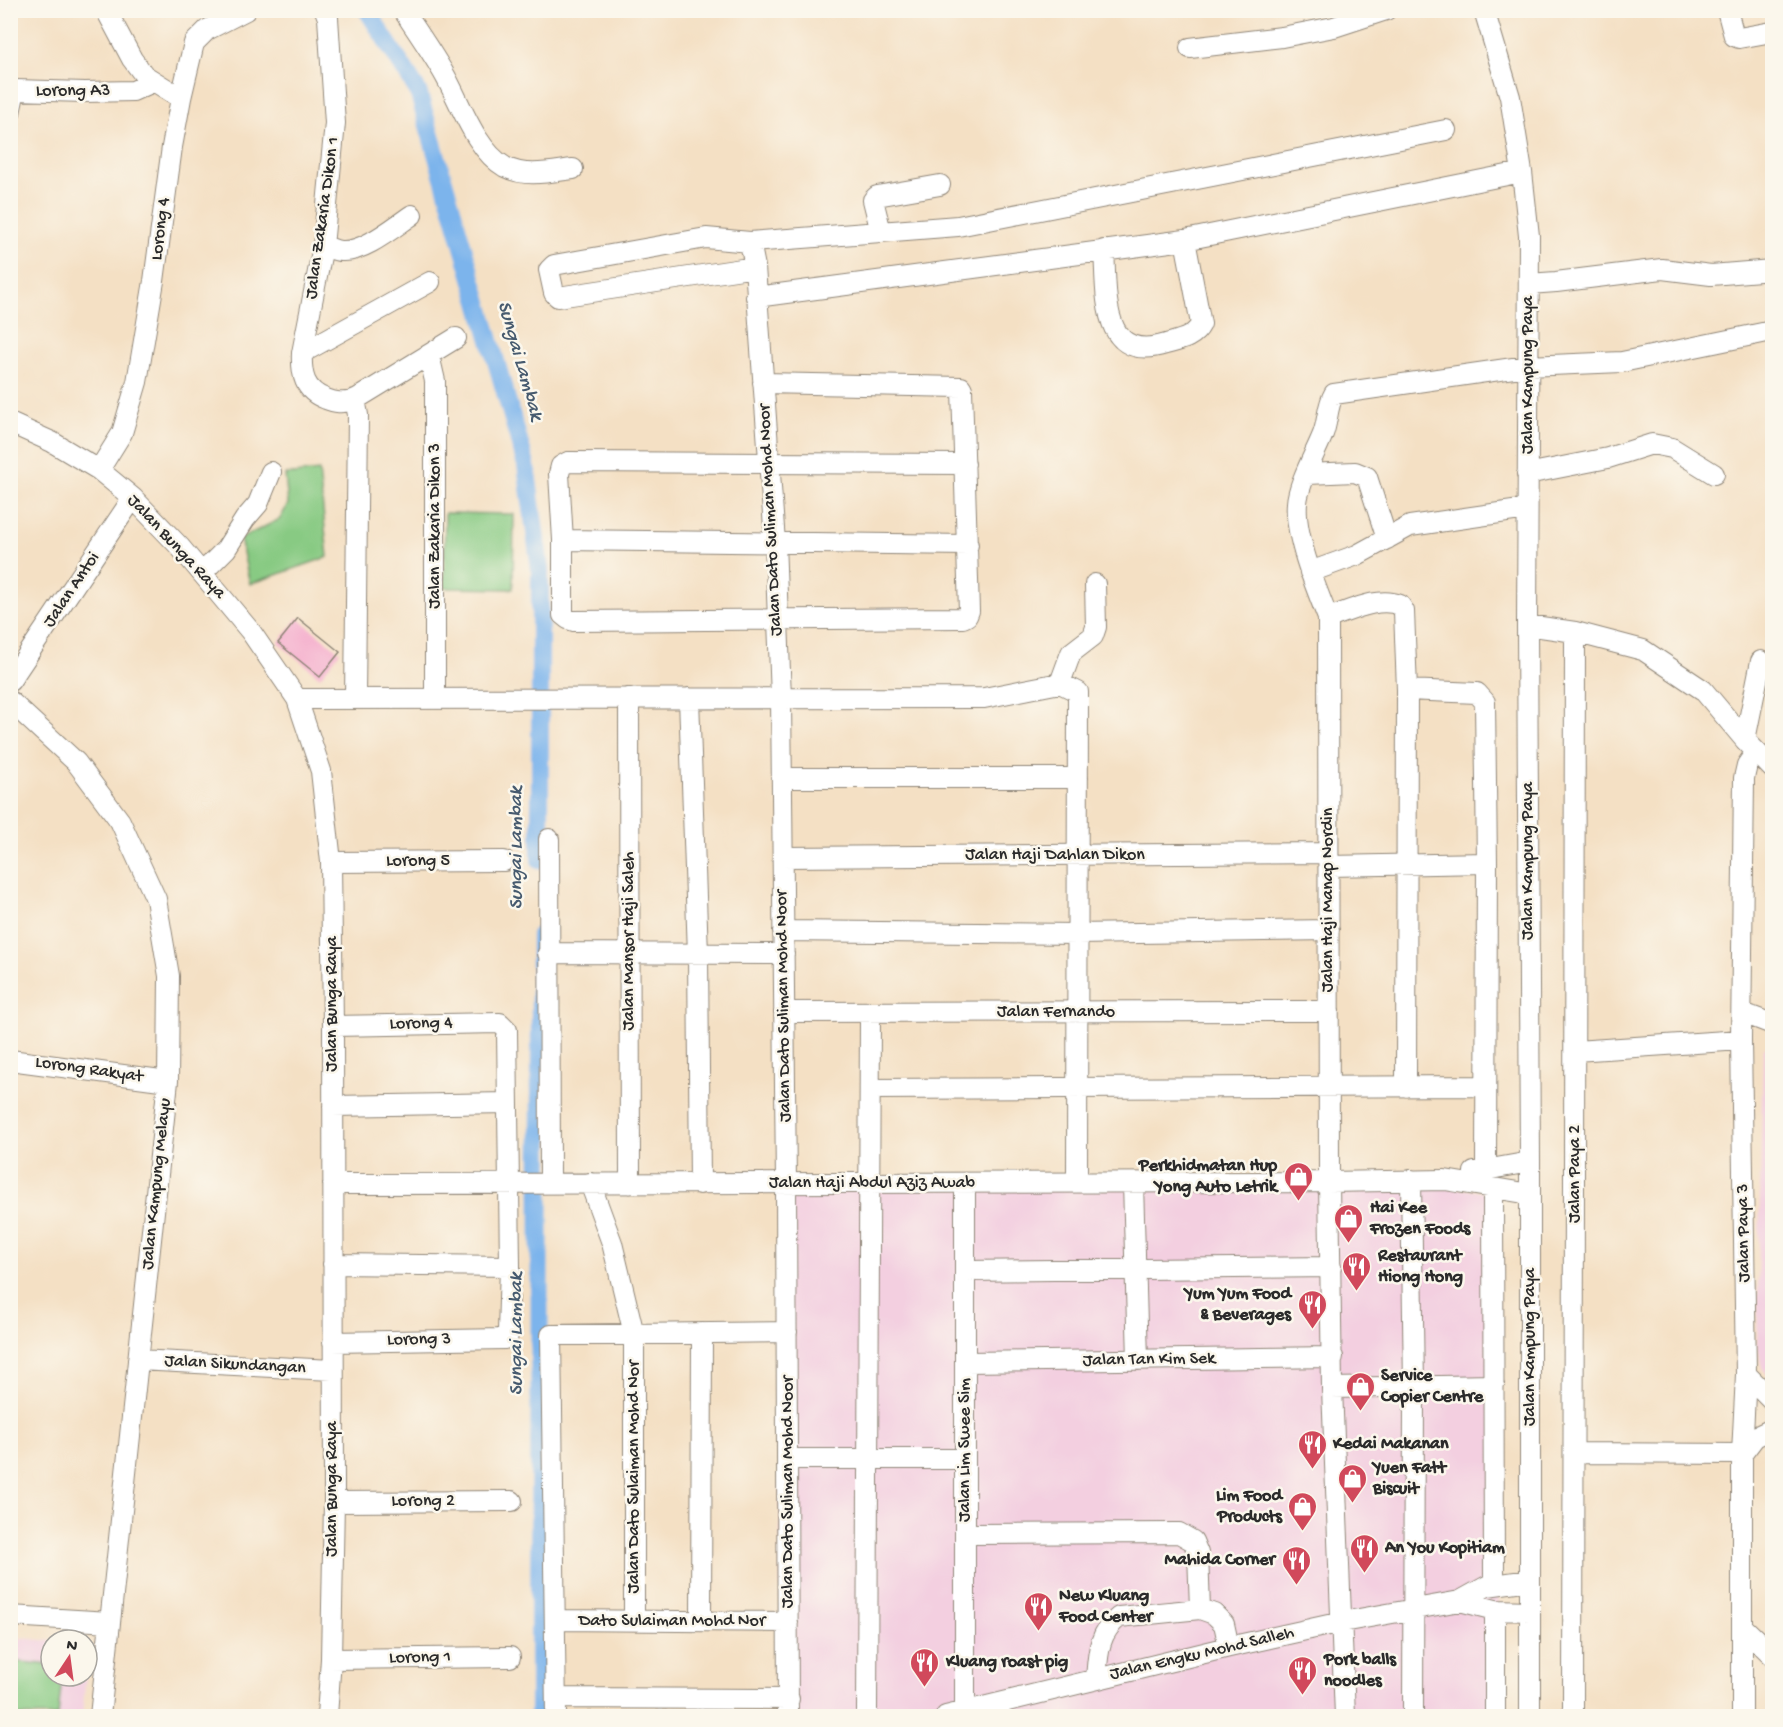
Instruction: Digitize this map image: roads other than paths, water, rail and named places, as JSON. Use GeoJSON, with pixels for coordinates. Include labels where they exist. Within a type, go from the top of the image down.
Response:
{"type":"FeatureCollection","features":[{"type":"Feature","properties":{"kind":"street"},"geometry":{"type":"LineString","coordinates":[[106,10],[132,59],[144,75],[181,98]]}},
{"type":"Feature","properties":{"kind":"street","name":"Lorong 4"},"geometry":{"type":"LineString","coordinates":[[99,470],[122,433],[137,382],[154,281],[172,147],[194,44],[207,30],[246,10]]}},
{"type":"Feature","properties":{"kind":"street","name":"Jalan Zakaria Dikon 1"},"geometry":{"type":"LineString","coordinates":[[325,10],[328,18],[335,123],[323,246],[302,353],[301,369],[306,384],[316,395],[348,402]]}},
{"type":"Feature","properties":{"kind":"street"},"geometry":{"type":"LineString","coordinates":[[403,10],[444,74],[465,116],[489,153],[505,166],[521,173],[540,174],[573,169]]}},
{"type":"Feature","properties":{"kind":"street"},"geometry":{"type":"LineString","coordinates":[[1190,48],[1282,37],[1334,27],[1386,10]]}},
{"type":"Feature","properties":{"kind":"street","name":"Jalan Kampung Paya"},"geometry":{"type":"LineString","coordinates":[[1484,10],[1510,97],[1529,236],[1527,625],[1530,1716]]}},
{"type":"Feature","properties":{"kind":"street"},"geometry":{"type":"LineString","coordinates":[[1727,10],[1734,36],[1739,38],[1773,32]]}},
{"type":"Feature","properties":{"kind":"street","name":"Lorong A3"},"geometry":{"type":"LineString","coordinates":[[10,113],[15,90],[134,91],[153,82]]}},
{"type":"Feature","properties":{"kind":"street"},"geometry":{"type":"LineString","coordinates":[[755,267],[558,297],[554,293],[549,270],[554,265],[706,238],[750,242],[958,226],[1446,130]]}},
{"type":"Feature","properties":{"kind":"street"},"geometry":{"type":"LineString","coordinates":[[756,297],[1185,240],[1522,172]]}},
{"type":"Feature","properties":{"kind":"street"},"geometry":{"type":"LineString","coordinates":[[881,232],[873,200],[877,196],[940,185]]}},
{"type":"Feature","properties":{"kind":"street"},"geometry":{"type":"LineString","coordinates":[[323,246],[342,251],[359,248],[385,234],[412,215]]}},
{"type":"Feature","properties":{"kind":"street"},"geometry":{"type":"LineString","coordinates":[[1104,250],[1109,313],[1116,333],[1124,341],[1137,348],[1158,347],[1190,336],[1197,332],[1201,324],[1185,240]]}},
{"type":"Feature","properties":{"kind":"street","name":"Jalan Dato Suliman Mohd Noor"},"geometry":{"type":"LineString","coordinates":[[750,242],[755,267],[775,542],[781,698],[788,1708]]}},
{"type":"Feature","properties":{"kind":"street"},"geometry":{"type":"LineString","coordinates":[[1529,284],[1662,269],[1711,275],[1773,270]]}},
{"type":"Feature","properties":{"kind":"street"},"geometry":{"type":"LineString","coordinates":[[302,353],[430,282]]}},
{"type":"Feature","properties":{"kind":"street"},"geometry":{"type":"LineString","coordinates":[[1406,1087],[1407,690],[1404,611],[1400,604],[1380,602],[1328,618],[1310,572],[1296,504],[1327,422],[1331,400],[1334,394],[1527,366],[1622,362],[1773,331]]}},
{"type":"Feature","properties":{"kind":"street"},"geometry":{"type":"LineString","coordinates":[[355,699],[358,415],[348,402],[456,338]]}},
{"type":"Feature","properties":{"kind":"street","name":"Jalan Zakaria Dikon 3"},"geometry":{"type":"LineString","coordinates":[[429,355],[435,381],[435,699]]}},
{"type":"Feature","properties":{"kind":"street"},"geometry":{"type":"LineString","coordinates":[[763,383],[959,386],[962,389],[965,464],[968,545],[969,611],[963,618],[568,620],[563,615],[563,540],[559,474],[561,466],[568,462],[965,464]]}},
{"type":"Feature","properties":{"kind":"street","name":"Jalan Bunga Raya"},"geometry":{"type":"LineString","coordinates":[[10,423],[52,442],[99,470],[133,498],[180,547],[251,632],[297,699],[321,771],[331,862],[333,1026],[333,1502],[331,1659],[327,1716]]}},
{"type":"Feature","properties":{"kind":"street"},"geometry":{"type":"LineString","coordinates":[[1527,474],[1608,458],[1652,444],[1672,448],[1714,474]]}},
{"type":"Feature","properties":{"kind":"street"},"geometry":{"type":"LineString","coordinates":[[202,573],[226,549],[245,519],[258,504],[271,472]]}},
{"type":"Feature","properties":{"kind":"street"},"geometry":{"type":"LineString","coordinates":[[1306,474],[1355,472],[1367,477],[1387,539]]}},
{"type":"Feature","properties":{"kind":"street","name":"Jalan Antoi"},"geometry":{"type":"LineString","coordinates":[[10,681],[133,498]]}},
{"type":"Feature","properties":{"kind":"street"},"geometry":{"type":"LineString","coordinates":[[1310,572],[1357,555],[1410,526],[1527,509]]}},
{"type":"Feature","properties":{"kind":"street"},"geometry":{"type":"LineString","coordinates":[[563,540],[968,545]]}},
{"type":"Feature","properties":{"kind":"street"},"geometry":{"type":"LineString","coordinates":[[1077,1182],[1078,778],[1069,688],[1071,653],[1093,636],[1096,627],[1095,584]]}},
{"type":"Feature","properties":{"kind":"street","name":"Jalan Haji Manap Nordin"},"geometry":{"type":"LineString","coordinates":[[1328,618],[1330,1267],[1332,1388],[1342,1622],[1341,1715]]}},
{"type":"Feature","properties":{"kind":"street"},"geometry":{"type":"LineString","coordinates":[[1527,625],[1575,632],[1643,650],[1703,690],[1750,746],[1773,768]]}},
{"type":"Feature","properties":{"kind":"street","name":"Jalan Paya 2"},"geometry":{"type":"LineString","coordinates":[[1573,1716],[1575,632]]}},
{"type":"Feature","properties":{"kind":"street","name":"Jalan Paya 3"},"geometry":{"type":"LineString","coordinates":[[1742,1716],[1744,1628],[1742,1454],[1746,1374],[1741,1040],[1744,778],[1761,661]]}},
{"type":"Feature","properties":{"kind":"street"},"geometry":{"type":"LineString","coordinates":[[297,699],[984,698],[1069,688]]}},
{"type":"Feature","properties":{"kind":"street"},"geometry":{"type":"LineString","coordinates":[[1407,690],[1477,693],[1485,702],[1486,1170]]}},
{"type":"Feature","properties":{"kind":"street","name":"Jalan Mansor Haji Saleh"},"geometry":{"type":"LineString","coordinates":[[629,698],[630,1184]]}},
{"type":"Feature","properties":{"kind":"street"},"geometry":{"type":"LineString","coordinates":[[689,698],[698,954],[700,1184]]}},
{"type":"Feature","properties":{"kind":"street","name":"Jalan Kampung Melayu"},"geometry":{"type":"LineString","coordinates":[[10,701],[76,762],[120,821],[156,899],[169,976],[168,1081],[100,1716]]}},
{"type":"Feature","properties":{"kind":"street"},"geometry":{"type":"LineString","coordinates":[[782,778],[1078,778]]}},
{"type":"Feature","properties":{"kind":"street"},"geometry":{"type":"LineString","coordinates":[[541,1184],[549,839]]}},
{"type":"Feature","properties":{"kind":"street","name":"Jalan Haji Dahlan Dikon"},"geometry":{"type":"LineString","coordinates":[[783,857],[1077,855],[1328,860],[1406,864],[1487,863]]}},
{"type":"Feature","properties":{"kind":"street","name":"Lorong 5"},"geometry":{"type":"LineString","coordinates":[[331,862],[504,861]]}},
{"type":"Feature","properties":{"kind":"street"},"geometry":{"type":"LineString","coordinates":[[783,931],[1077,934],[1329,930]]}},
{"type":"Feature","properties":{"kind":"street"},"geometry":{"type":"LineString","coordinates":[[548,953],[784,954]]}},
{"type":"Feature","properties":{"kind":"street","name":"Jalan Fernando"},"geometry":{"type":"LineString","coordinates":[[784,1012],[1329,1011]]}},
{"type":"Feature","properties":{"kind":"street"},"geometry":{"type":"LineString","coordinates":[[867,1716],[870,1012]]}},
{"type":"Feature","properties":{"kind":"street"},"geometry":{"type":"LineString","coordinates":[[1743,1013],[1773,1024]]}},
{"type":"Feature","properties":{"kind":"street","name":"Lorong 4"},"geometry":{"type":"LineString","coordinates":[[333,1026],[500,1023],[507,1030],[507,1103]]}},
{"type":"Feature","properties":{"kind":"street"},"geometry":{"type":"LineString","coordinates":[[1575,1051],[1741,1040]]}},
{"type":"Feature","properties":{"kind":"street","name":"Lorong Rakyat"},"geometry":{"type":"LineString","coordinates":[[10,1060],[168,1081]]}},
{"type":"Feature","properties":{"kind":"street"},"geometry":{"type":"LineString","coordinates":[[870,1089],[1485,1086]]}},
{"type":"Feature","properties":{"kind":"street"},"geometry":{"type":"LineString","coordinates":[[333,1106],[507,1103],[510,1266],[333,1264]]}},
{"type":"Feature","properties":{"kind":"street"},"geometry":{"type":"LineString","coordinates":[[1445,1180],[1530,1162]]}},
{"type":"Feature","properties":{"kind":"street"},"geometry":{"type":"LineString","coordinates":[[1411,1180],[1414,1387],[1413,1716]]}},
{"type":"Feature","properties":{"kind":"street"},"geometry":{"type":"LineString","coordinates":[[1445,1180],[1530,1194]]}},
{"type":"Feature","properties":{"kind":"street","name":"Jalan Haji Abdul Aziz Awab"},"geometry":{"type":"LineString","coordinates":[[333,1184],[1133,1183],[1445,1180]]}},
{"type":"Feature","properties":{"kind":"street","name":"Jalan Lim Swee Sim"},"geometry":{"type":"LineString","coordinates":[[959,1715],[965,1534],[965,1183]]}},
{"type":"Feature","properties":{"kind":"street"},"geometry":{"type":"LineString","coordinates":[[1133,1183],[1138,1360]]}},
{"type":"Feature","properties":{"kind":"street","name":"Jalan Dato Sulaiman Mohd Nor"},"geometry":{"type":"LineString","coordinates":[[590,1184],[612,1243],[634,1334],[634,1620]]}},
{"type":"Feature","properties":{"kind":"street"},"geometry":{"type":"LineString","coordinates":[[1493,1188],[1494,1585]]}},
{"type":"Feature","properties":{"kind":"street","name":"Lorong 3"},"geometry":{"type":"LineString","coordinates":[[333,1342],[505,1339],[508,1336],[510,1266]]}},
{"type":"Feature","properties":{"kind":"street"},"geometry":{"type":"LineString","coordinates":[[965,1271],[1330,1267]]}},
{"type":"Feature","properties":{"kind":"street"},"geometry":{"type":"LineString","coordinates":[[787,1332],[550,1335],[556,1707],[788,1708]]}},
{"type":"Feature","properties":{"kind":"street"},"geometry":{"type":"LineString","coordinates":[[701,1621],[702,1333]]}},
{"type":"Feature","properties":{"kind":"street","name":"Jalan Tan Kim Sek"},"geometry":{"type":"LineString","coordinates":[[965,1362],[1333,1357]]}},
{"type":"Feature","properties":{"kind":"street","name":"Jalan Sikundangan"},"geometry":{"type":"LineString","coordinates":[[138,1360],[332,1370]]}},
{"type":"Feature","properties":{"kind":"street"},"geometry":{"type":"LineString","coordinates":[[1746,1374],[1773,1400]]}},
{"type":"Feature","properties":{"kind":"street"},"geometry":{"type":"LineString","coordinates":[[1332,1388],[1494,1385]]}},
{"type":"Feature","properties":{"kind":"street"},"geometry":{"type":"LineString","coordinates":[[1574,1453],[1742,1454],[1755,1437],[1773,1428]]}},
{"type":"Feature","properties":{"kind":"street"},"geometry":{"type":"LineString","coordinates":[[787,1459],[965,1460]]}},
{"type":"Feature","properties":{"kind":"street","name":"Lorong 2"},"geometry":{"type":"LineString","coordinates":[[333,1502],[512,1501]]}},
{"type":"Feature","properties":{"kind":"street"},"geometry":{"type":"LineString","coordinates":[[965,1534],[1179,1533],[1193,1541],[1198,1553],[1200,1609]]}},
{"type":"Feature","properties":{"kind":"street","name":"Jalan Engku Mohd Salleh"},"geometry":{"type":"LineString","coordinates":[[959,1715],[1228,1647],[1342,1622],[1460,1601],[1487,1586],[1530,1580]]}},
{"type":"Feature","properties":{"kind":"street","name":"Jalan Engku Mohd Salleh"},"geometry":{"type":"LineString","coordinates":[[1460,1601],[1495,1610],[1530,1611]]}},
{"type":"Feature","properties":{"kind":"street"},"geometry":{"type":"LineString","coordinates":[[1096,1679],[1099,1647],[1103,1635],[1111,1623],[1119,1617],[1200,1609],[1214,1614],[1224,1624],[1228,1647]]}},
{"type":"Feature","properties":{"kind":"street"},"geometry":{"type":"LineString","coordinates":[[1495,1610],[1495,1716]]}},
{"type":"Feature","properties":{"kind":"street"},"geometry":{"type":"LineString","coordinates":[[10,1616],[110,1622]]}},
{"type":"Feature","properties":{"kind":"street","name":"Dato Sulaiman Mohd Nor"},"geometry":{"type":"LineString","coordinates":[[555,1620],[788,1622]]}},
{"type":"Feature","properties":{"kind":"street"},"geometry":{"type":"LineString","coordinates":[[1743,1674],[1773,1656],[1744,1628]]}},
{"type":"Feature","properties":{"kind":"street","name":"Lorong 1"},"geometry":{"type":"LineString","coordinates":[[331,1659],[510,1657]]}},
{"type":"Feature","properties":{"kind":"waterway","name":"Sungai Lambak"},"geometry":{"type":"LineString","coordinates":[[367,10],[418,91],[526,465],[540,569],[540,860]]}},
{"type":"Feature","properties":{"kind":"waterway","name":"Sungai Lambak"},"geometry":{"type":"LineString","coordinates":[[539,1716],[540,935]]}},
{"type":"Feature","properties":{"kind":"place","name":"Perkhidmatan Hup Yong Auto Letrik"},"geometry":{"type":"Point","coordinates":[1298,1202]}},
{"type":"Feature","properties":{"kind":"place","name":"Hai Kee Frozen Foods"},"geometry":{"type":"Point","coordinates":[1349,1244]}},
{"type":"Feature","properties":{"kind":"place","name":"Restaurant Hiong Hong"},"geometry":{"type":"Point","coordinates":[1357,1292]}},
{"type":"Feature","properties":{"kind":"place","name":"Yum Yum Food & Beverages"},"geometry":{"type":"Point","coordinates":[1312,1330]}},
{"type":"Feature","properties":{"kind":"place","name":"Service Copier Centre"},"geometry":{"type":"Point","coordinates":[1360,1412]}},
{"type":"Feature","properties":{"kind":"place","name":"Kedai Makanan"},"geometry":{"type":"Point","coordinates":[1312,1470]}},
{"type":"Feature","properties":{"kind":"place","name":"Yuen Fatt Biscuit"},"geometry":{"type":"Point","coordinates":[1352,1504]}},
{"type":"Feature","properties":{"kind":"place","name":"Lim Food Products"},"geometry":{"type":"Point","coordinates":[1303,1532]}},
{"type":"Feature","properties":{"kind":"place","name":"An You Kopitiam"},"geometry":{"type":"Point","coordinates":[1364,1574]}},
{"type":"Feature","properties":{"kind":"place","name":"Mahida Corner"},"geometry":{"type":"Point","coordinates":[1296,1586]}},
{"type":"Feature","properties":{"kind":"place","name":"New Kluang Food Center"},"geometry":{"type":"Point","coordinates":[1038,1632]}},
{"type":"Feature","properties":{"kind":"place","name":"Kluang roast pig"},"geometry":{"type":"Point","coordinates":[925,1688]}},
{"type":"Feature","properties":{"kind":"place","name":"Pork balls noodles"},"geometry":{"type":"Point","coordinates":[1303,1696]}}]}
